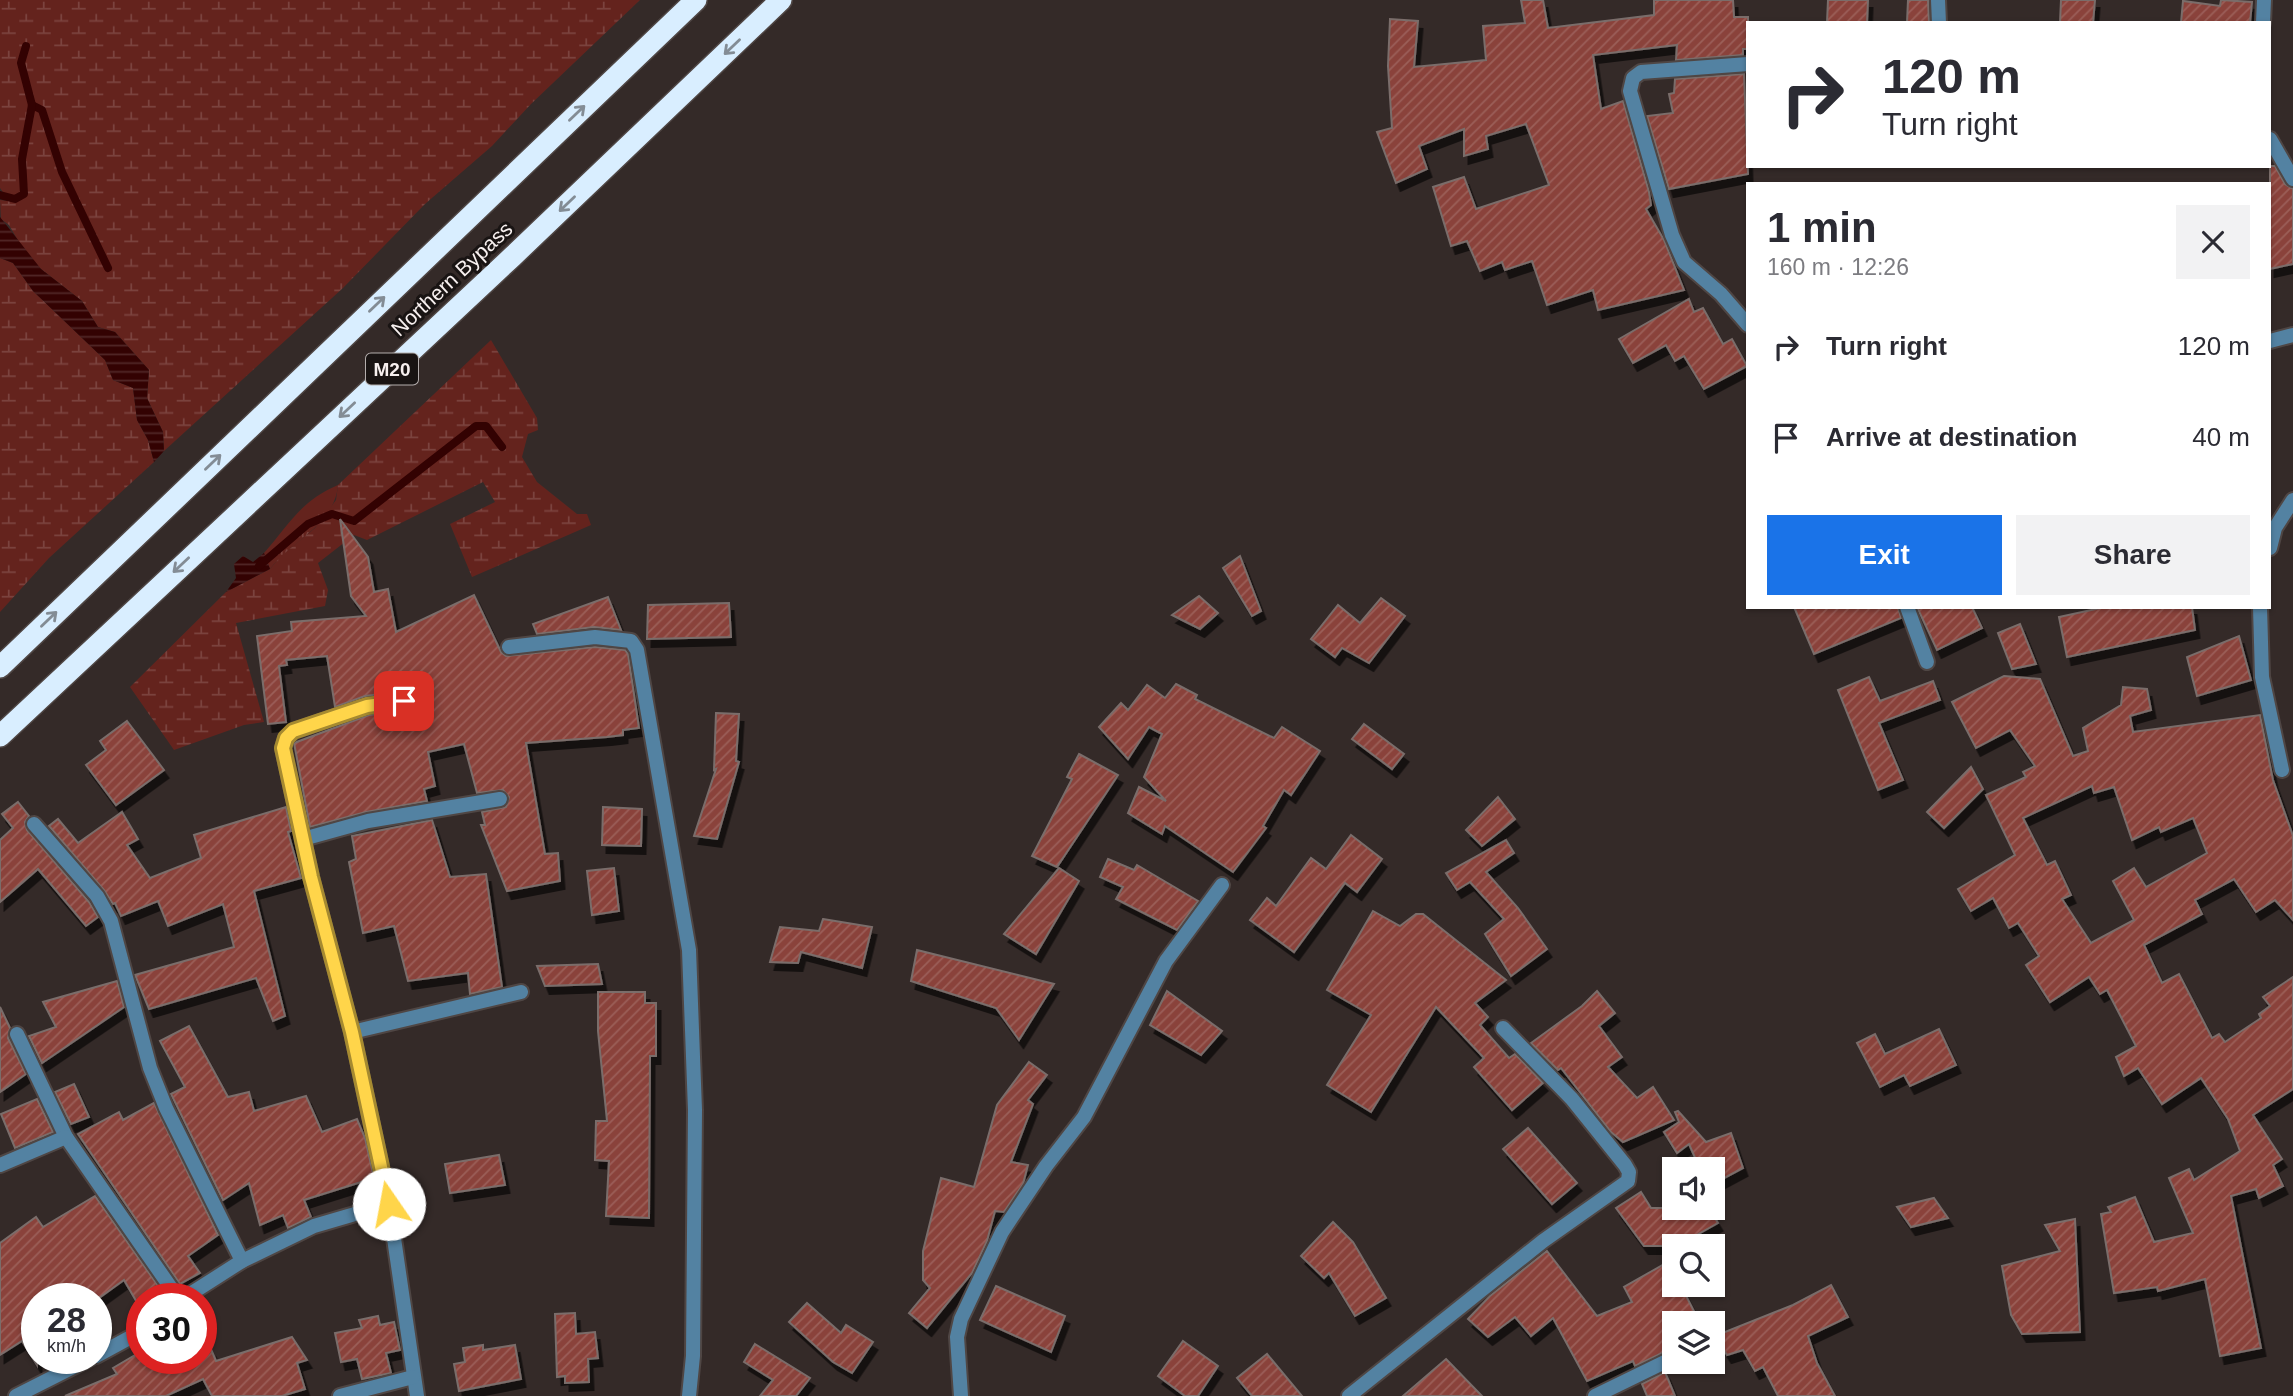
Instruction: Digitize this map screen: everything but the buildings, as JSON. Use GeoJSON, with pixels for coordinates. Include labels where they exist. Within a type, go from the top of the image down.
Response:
{"type":"FeatureCollection","features":[{"type":"Feature","properties":{"kind":"highway","name":"Northern Bypass"},"geometry":{"type":"LineString","coordinates":[[0,667],[696,0]]}},
{"type":"Feature","properties":{"kind":"highway","name":"Northern Bypass"},"geometry":{"type":"LineString","coordinates":[[0,736],[512,257],[781,0]]}},
{"type":"Feature","properties":{"kind":"street"},"geometry":{"type":"LineString","coordinates":[[1938,0],[1940,21]]}},
{"type":"Feature","properties":{"kind":"street"},"geometry":{"type":"LineString","coordinates":[[2263,21],[2264,0]]}},
{"type":"Feature","properties":{"kind":"street"},"geometry":{"type":"LineString","coordinates":[[1746,64],[1641,72],[1633,78],[1630,91],[1672,235],[1685,262],[1721,294],[1746,323]]}},
{"type":"Feature","properties":{"kind":"street"},"geometry":{"type":"LineString","coordinates":[[2271,141],[2293,179]]}},
{"type":"Feature","properties":{"kind":"street"},"geometry":{"type":"LineString","coordinates":[[2271,341],[2293,335]]}},
{"type":"Feature","properties":{"kind":"street"},"geometry":{"type":"LineString","coordinates":[[2271,544],[2275,528],[2293,500]]}},
{"type":"Feature","properties":{"kind":"street"},"geometry":{"type":"LineString","coordinates":[[1908,609],[1927,662]]}},
{"type":"Feature","properties":{"kind":"street"},"geometry":{"type":"LineString","coordinates":[[2260,609],[2262,677],[2282,770]]}},
{"type":"Feature","properties":{"kind":"street"},"geometry":{"type":"LineString","coordinates":[[509,647],[595,636],[631,641],[638,650],[688,950],[695,1110],[693,1356],[689,1396]]}},
{"type":"Feature","properties":{"kind":"street"},"geometry":{"type":"LineString","coordinates":[[404,701],[367,706],[293,731],[286,738],[284,761],[352,1032],[389,1204],[417,1396]]}},
{"type":"Feature","properties":{"kind":"street"},"geometry":{"type":"LineString","coordinates":[[303,839],[369,821],[500,799]]}},
{"type":"Feature","properties":{"kind":"street"},"geometry":{"type":"LineString","coordinates":[[34,824],[97,896],[111,921],[150,1068],[166,1108],[242,1261]]}},
{"type":"Feature","properties":{"kind":"street"},"geometry":{"type":"LineString","coordinates":[[961,1396],[957,1338],[961,1319],[1002,1232],[1046,1166],[1084,1117],[1166,961],[1222,885]]}},
{"type":"Feature","properties":{"kind":"street"},"geometry":{"type":"LineString","coordinates":[[352,1032],[521,992]]}},
{"type":"Feature","properties":{"kind":"street"},"geometry":{"type":"LineString","coordinates":[[1349,1396],[1543,1241],[1628,1181],[1629,1172],[1625,1165],[1572,1099],[1503,1028]]}},
{"type":"Feature","properties":{"kind":"street"},"geometry":{"type":"LineString","coordinates":[[17,1034],[66,1136],[168,1283]]}},
{"type":"Feature","properties":{"kind":"street"},"geometry":{"type":"LineString","coordinates":[[0,1165],[66,1136]]}},
{"type":"Feature","properties":{"kind":"street"},"geometry":{"type":"LineString","coordinates":[[208,1283],[242,1261],[314,1226],[389,1204]]}},
{"type":"Feature","properties":{"kind":"street"},"geometry":{"type":"LineString","coordinates":[[1595,1396],[1662,1363]]}},
{"type":"Feature","properties":{"kind":"street"},"geometry":{"type":"LineString","coordinates":[[16,1396],[59,1374]]}},
{"type":"Feature","properties":{"kind":"street"},"geometry":{"type":"LineString","coordinates":[[340,1396],[413,1377]]}},
{"type":"Feature","properties":{"kind":"green space"},"geometry":{"type":"Polygon","coordinates":[[[0,0],[640,0],[531,104],[492,146],[425,204],[343,288],[164,451],[163,432],[147,398],[149,370],[115,332],[98,327],[82,301],[41,269],[23,249],[9,225],[1,219],[0,200],[9,201],[0,188],[0,0]]]}},
{"type":"Feature","properties":{"kind":"green space"},"geometry":{"type":"Polygon","coordinates":[[[0,258],[13,263],[33,291],[105,360],[113,380],[133,388],[137,420],[148,440],[154,462],[49,558],[0,612],[0,258]]]}},
{"type":"Feature","properties":{"kind":"green space"},"geometry":{"type":"Polygon","coordinates":[[[491,340],[537,418],[538,430],[528,434],[522,457],[537,482],[577,514],[587,514],[591,525],[472,577],[450,524],[495,502],[483,482],[367,540],[354,535],[318,563],[328,590],[325,606],[236,623],[264,722],[244,725],[174,750],[130,687],[226,592],[270,569],[280,557],[315,528],[336,500],[338,485],[491,340]]]}},
{"type":"Feature","properties":{"kind":"green space"},"geometry":{"type":"Polygon","coordinates":[[[338,485],[335,499],[321,521],[270,569],[264,553],[288,523],[314,498],[338,485]]]}},
{"type":"Feature","properties":{"kind":"shaded area"},"geometry":{"type":"Polygon","coordinates":[[[0,217],[41,269],[82,301],[98,327],[115,332],[149,370],[147,398],[163,432],[164,451],[154,462],[148,440],[137,420],[133,388],[113,380],[105,360],[33,291],[13,263],[0,258],[0,217]]]}},
{"type":"Feature","properties":{"kind":"shaded area"},"geometry":{"type":"Polygon","coordinates":[[[264,553],[270,569],[226,592],[236,578],[234,564],[243,556],[253,562],[264,553]]]}},
{"type":"Feature","properties":{"kind":"waterway"},"geometry":{"type":"LineString","coordinates":[[0,195],[15,199],[24,194],[22,159],[32,105],[21,63],[26,46]]}},
{"type":"Feature","properties":{"kind":"waterway"},"geometry":{"type":"LineString","coordinates":[[32,105],[42,110],[62,172],[108,268]]}},
{"type":"Feature","properties":{"kind":"waterway"},"geometry":{"type":"LineString","coordinates":[[259,566],[308,524],[332,514],[354,521],[476,426],[486,426],[502,447]]}},
{"type":"Feature","properties":{"kind":"route"},"geometry":{"type":"LineString","coordinates":[[389,1204],[352,1032],[311,877],[283,748],[286,738],[293,731],[367,706],[404,701]]}}]}
